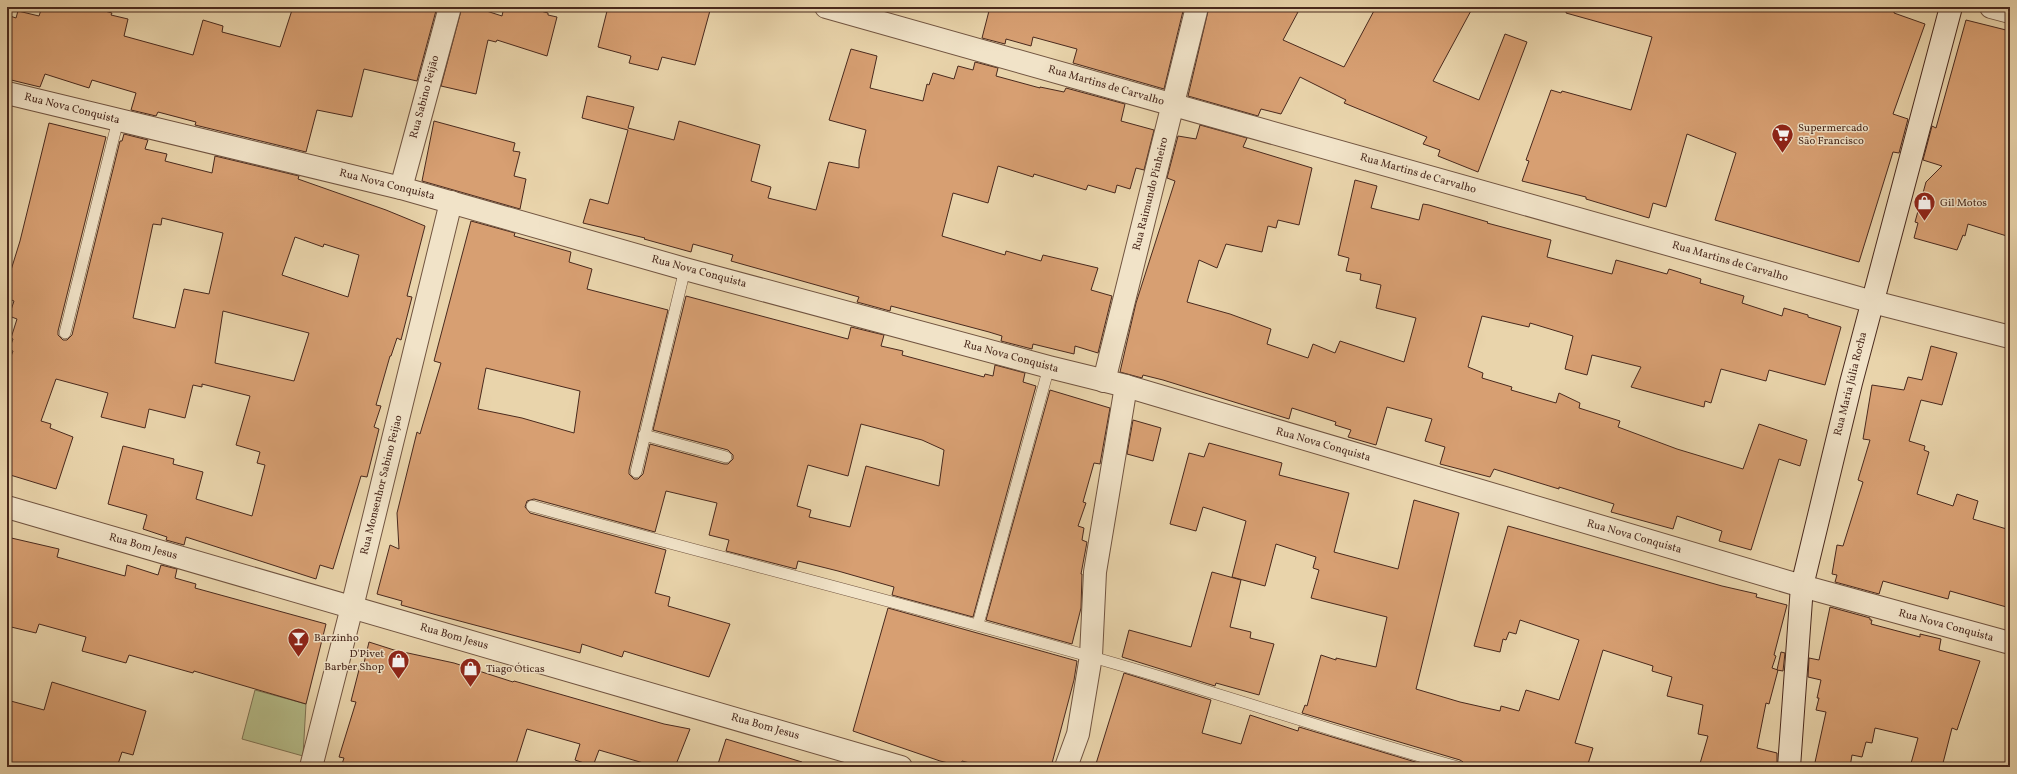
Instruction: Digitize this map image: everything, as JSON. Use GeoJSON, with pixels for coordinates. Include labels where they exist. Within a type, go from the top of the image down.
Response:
{"type":"FeatureCollection","features":[{"type":"Feature","properties":{"kind":"street","name":"Rua Sabino Feijão"},"geometry":{"type":"LineString","coordinates":[[401,188],[450,7]]}},
{"type":"Feature","properties":{"kind":"street","name":"Rua Martins de Carvalho"},"geometry":{"type":"LineString","coordinates":[[826,7],[1872,302],[2010,337]]}},
{"type":"Feature","properties":{"kind":"street","name":"Rua Raimundo Pinheiro"},"geometry":{"type":"LineString","coordinates":[[1104,381],[1197,7]]}},
{"type":"Feature","properties":{"kind":"street","name":"Rua Maria Júlia Rocha"},"geometry":{"type":"LineString","coordinates":[[1789,767],[1802,586],[1851,383],[1951,7]]}},
{"type":"Feature","properties":{"kind":"street"},"geometry":{"type":"LineString","coordinates":[[1992,7],[2010,12]]}},
{"type":"Feature","properties":{"kind":"street","name":"Rua Nova Conquista"},"geometry":{"type":"LineString","coordinates":[[7,93],[401,188],[685,268],[1048,367],[1126,386],[1802,586],[2010,643]]}},
{"type":"Feature","properties":{"kind":"street","name":"Rua Monsenhor Sabino Feijao"},"geometry":{"type":"LineString","coordinates":[[311,767],[352,607],[451,202]]}},
{"type":"Feature","properties":{"kind":"street"},"geometry":{"type":"LineString","coordinates":[[1066,767],[1078,734],[1091,656],[1095,572],[1126,386]]}},
{"type":"Feature","properties":{"kind":"street","name":"Rua Bom Jesus"},"geometry":{"type":"LineString","coordinates":[[7,507],[901,767]]}},
{"type":"Feature","properties":{"kind":"lane"},"geometry":{"type":"LineString","coordinates":[[65,333],[118,120]]}},
{"type":"Feature","properties":{"kind":"lane"},"geometry":{"type":"LineString","coordinates":[[636,472],[685,268]]}},
{"type":"Feature","properties":{"kind":"lane"},"geometry":{"type":"LineString","coordinates":[[978,624],[1048,367]]}},
{"type":"Feature","properties":{"kind":"lane"},"geometry":{"type":"LineString","coordinates":[[644,435],[726,457]]}},
{"type":"Feature","properties":{"kind":"lane"},"geometry":{"type":"LineString","coordinates":[[532,506],[978,624],[1091,656],[1386,747],[1458,767]]}},
{"type":"Feature","properties":{"kind":"green space"},"geometry":{"type":"Polygon","coordinates":[[[255,690],[306,704],[303,756],[242,739],[255,690]]]}},
{"type":"Feature","properties":{"kind":"building"},"geometry":{"type":"Polygon","coordinates":[[[42,7],[90,7],[112,13],[111,15],[128,19],[124,36],[193,55],[203,20],[223,26],[222,32],[280,47],[293,7],[437,7],[417,81],[364,69],[352,117],[317,110],[306,152],[195,125],[196,122],[158,112],[156,116],[131,110],[136,93],[92,80],[89,88],[45,74],[40,87],[7,79],[7,15],[16,18],[18,11],[39,16],[42,7]]]}},
{"type":"Feature","properties":{"kind":"building"},"geometry":{"type":"Polygon","coordinates":[[[462,7],[474,7],[502,16],[504,7],[526,7],[557,17],[547,56],[497,40],[496,42],[488,40],[476,94],[441,86],[462,7]]]}},
{"type":"Feature","properties":{"kind":"building"},"geometry":{"type":"Polygon","coordinates":[[[608,7],[711,7],[695,65],[662,57],[658,70],[629,63],[631,56],[598,47],[608,7]]]}},
{"type":"Feature","properties":{"kind":"building"},"geometry":{"type":"Polygon","coordinates":[[[990,7],[1184,7],[1164,89],[1073,63],[1077,49],[1033,37],[1031,46],[1006,39],[1005,44],[982,38],[990,7]]]}},
{"type":"Feature","properties":{"kind":"building"},"geometry":{"type":"Polygon","coordinates":[[[1209,7],[1279,7],[1298,12],[1283,40],[1344,67],[1376,7],[1473,7],[1433,81],[1479,100],[1505,34],[1527,42],[1478,172],[1438,156],[1440,150],[1423,144],[1427,137],[1344,103],[1346,100],[1300,77],[1281,114],[1261,109],[1258,116],[1188,96],[1209,7]]]}},
{"type":"Feature","properties":{"kind":"building"},"geometry":{"type":"Polygon","coordinates":[[[1567,7],[1895,7],[1894,13],[1925,24],[1893,114],[1908,119],[1899,153],[1893,152],[1859,262],[1715,220],[1736,153],[1687,134],[1666,207],[1653,203],[1649,218],[1586,199],[1586,197],[1522,181],[1529,161],[1526,160],[1551,90],[1561,93],[1562,91],[1631,110],[1652,37],[1566,13],[1567,7]]]}},
{"type":"Feature","properties":{"kind":"building"},"geometry":{"type":"Polygon","coordinates":[[[1966,20],[2010,31],[2010,237],[1968,224],[1965,236],[1963,235],[1957,250],[1914,238],[1918,223],[1915,222],[1926,182],[1942,166],[1923,160],[1932,126],[1936,128],[1966,20]]]}},
{"type":"Feature","properties":{"kind":"building"},"geometry":{"type":"Polygon","coordinates":[[[851,49],[877,56],[870,88],[923,101],[927,84],[929,85],[933,73],[954,79],[958,66],[973,70],[975,62],[998,68],[996,76],[1040,88],[1064,92],[1066,88],[1125,104],[1121,121],[1154,130],[1144,170],[1136,168],[1130,189],[1117,185],[1115,193],[1088,185],[1086,190],[1034,174],[1033,177],[998,166],[988,203],[953,193],[942,236],[1005,255],[1006,251],[1041,261],[1043,255],[1098,268],[1091,290],[1112,296],[1098,353],[1075,346],[1074,354],[1033,344],[1032,349],[1001,341],[1002,336],[989,332],[891,306],[890,311],[857,302],[859,297],[731,261],[733,255],[693,244],[691,252],[644,239],[645,238],[583,223],[590,199],[608,204],[628,130],[582,118],[587,96],[634,107],[628,128],[674,140],[679,121],[760,145],[751,181],[771,187],[768,198],[816,210],[829,162],[859,168],[859,160],[866,130],[829,120],[851,49]]]}},
{"type":"Feature","properties":{"kind":"building"},"geometry":{"type":"Polygon","coordinates":[[[434,121],[515,143],[513,151],[520,152],[514,176],[526,179],[520,209],[422,181],[434,121]]]}},
{"type":"Feature","properties":{"kind":"building"},"geometry":{"type":"Polygon","coordinates":[[[49,123],[106,137],[58,331],[58,335],[63,340],[67,340],[72,335],[120,141],[122,141],[124,134],[148,140],[145,149],[167,154],[165,161],[212,173],[215,156],[299,176],[298,179],[386,210],[425,226],[407,296],[412,297],[401,340],[397,338],[390,356],[376,405],[381,406],[374,427],[379,429],[367,477],[361,476],[333,569],[320,565],[316,579],[186,537],[184,545],[166,540],[167,537],[143,529],[147,515],[108,504],[123,446],[174,459],[173,464],[203,472],[196,499],[252,516],[265,465],[257,463],[260,452],[236,445],[250,396],[202,384],[202,387],[193,385],[185,418],[149,409],[145,428],[101,417],[108,393],[56,379],[41,421],[51,424],[50,428],[73,437],[56,489],[7,474],[7,367],[13,351],[9,350],[17,319],[9,316],[14,301],[7,298],[7,283],[20,241],[49,123]],[[162,218],[161,225],[153,224],[133,318],[175,328],[184,289],[209,294],[223,233],[162,218]],[[295,237],[282,275],[348,297],[359,255],[324,244],[323,247],[295,237]],[[223,311],[215,363],[294,381],[309,333],[223,311]]]}},
{"type":"Feature","properties":{"kind":"building"},"geometry":{"type":"Polygon","coordinates":[[[1200,125],[1247,138],[1243,147],[1312,168],[1299,225],[1278,220],[1276,228],[1268,226],[1262,252],[1226,244],[1217,268],[1199,260],[1187,302],[1230,314],[1271,329],[1267,344],[1308,358],[1313,344],[1335,353],[1340,341],[1404,362],[1416,318],[1376,308],[1381,285],[1360,280],[1361,274],[1346,271],[1349,258],[1338,255],[1355,180],[1377,186],[1371,208],[1419,220],[1423,204],[1429,205],[1488,222],[1487,223],[1551,240],[1547,257],[1612,274],[1616,260],[1667,274],[1669,269],[1701,279],[1700,283],[1744,296],[1742,303],[1782,316],[1784,308],[1841,327],[1825,385],[1769,370],[1766,381],[1721,369],[1711,403],[1705,401],[1704,407],[1631,387],[1641,367],[1592,355],[1587,375],[1565,369],[1573,336],[1530,323],[1529,327],[1482,316],[1468,367],[1483,373],[1482,378],[1512,387],[1511,390],[1556,403],[1559,393],[1580,403],[1579,408],[1620,421],[1618,427],[1677,449],[1743,469],[1759,424],[1807,440],[1800,466],[1779,459],[1751,550],[1719,541],[1722,531],[1677,516],[1673,529],[1611,512],[1614,504],[1559,487],[1559,489],[1494,469],[1490,477],[1440,464],[1445,447],[1425,441],[1432,419],[1387,407],[1376,445],[1348,437],[1351,430],[1335,425],[1336,422],[1292,408],[1289,419],[1163,380],[1143,375],[1142,378],[1120,372],[1136,303],[1175,181],[1167,178],[1178,136],[1196,139],[1200,125]]]}},
{"type":"Feature","properties":{"kind":"building"},"geometry":{"type":"Polygon","coordinates":[[[471,221],[515,233],[514,236],[571,252],[569,262],[592,269],[587,289],[668,310],[629,470],[629,474],[634,479],[638,479],[643,474],[650,444],[724,464],[728,464],[733,459],[733,455],[728,450],[653,430],[686,296],[848,339],[851,327],[884,335],[881,346],[903,351],[902,355],[984,377],[985,374],[993,376],[995,365],[1025,373],[1023,382],[1036,386],[973,617],[892,595],[894,587],[838,571],[798,561],[796,569],[726,551],[729,540],[709,535],[717,503],[666,491],[655,532],[534,499],[527,501],[525,507],[530,513],[666,550],[655,593],[670,597],[668,606],[730,624],[709,677],[624,651],[622,657],[582,644],[580,653],[401,605],[402,601],[377,594],[390,545],[399,549],[397,513],[417,432],[420,434],[441,363],[434,361],[471,221]],[[486,368],[478,409],[522,418],[574,433],[580,391],[486,368]],[[861,424],[848,476],[808,465],[797,506],[811,510],[809,517],[850,527],[866,466],[939,486],[944,450],[922,440],[861,424]]]}},
{"type":"Feature","properties":{"kind":"building"},"geometry":{"type":"Polygon","coordinates":[[[1931,346],[1957,353],[1942,405],[1921,400],[1909,441],[1925,446],[1924,450],[1929,452],[1917,494],[1953,506],[1957,494],[1978,501],[1973,519],[2010,530],[2010,608],[1950,591],[1948,599],[1883,581],[1879,594],[1835,582],[1837,575],[1832,574],[1837,545],[1843,546],[1863,482],[1858,480],[1870,440],[1863,439],[1872,385],[1904,390],[1908,377],[1922,380],[1931,346]]]}},
{"type":"Feature","properties":{"kind":"building"},"geometry":{"type":"Polygon","coordinates":[[[1050,390],[1110,408],[1100,464],[1094,463],[1083,502],[1086,503],[1078,526],[1084,528],[1082,540],[1087,542],[1081,574],[1081,608],[1072,644],[986,620],[1050,390]]]}},
{"type":"Feature","properties":{"kind":"building"},"geometry":{"type":"Polygon","coordinates":[[[1133,420],[1161,428],[1153,461],[1127,454],[1133,420]]]}},
{"type":"Feature","properties":{"kind":"building"},"geometry":{"type":"Polygon","coordinates":[[[1209,443],[1282,463],[1279,475],[1349,493],[1334,552],[1398,569],[1414,500],[1459,513],[1416,689],[1460,702],[1500,711],[1501,706],[1519,711],[1526,690],[1559,700],[1579,640],[1520,620],[1516,634],[1509,632],[1506,640],[1503,639],[1500,652],[1474,646],[1508,526],[1722,586],[1757,594],[1756,597],[1787,605],[1772,668],[1778,670],[1769,704],[1766,703],[1757,748],[1777,753],[1777,767],[1699,767],[1708,736],[1698,734],[1703,705],[1667,696],[1672,677],[1652,671],[1653,666],[1603,650],[1575,743],[1593,748],[1587,767],[1465,767],[1463,762],[1460,760],[1302,713],[1305,705],[1307,706],[1321,655],[1336,660],[1336,658],[1376,667],[1387,617],[1311,598],[1319,570],[1313,568],[1316,557],[1276,544],[1265,586],[1232,577],[1246,521],[1203,507],[1196,531],[1170,524],[1189,453],[1204,457],[1209,443]]]}},
{"type":"Feature","properties":{"kind":"building"},"geometry":{"type":"Polygon","coordinates":[[[7,537],[59,549],[57,557],[125,576],[127,565],[158,575],[161,565],[177,569],[175,578],[196,584],[195,588],[326,624],[306,704],[194,671],[193,673],[129,655],[126,663],[82,651],[86,637],[39,624],[36,633],[7,626],[7,537]]]}},
{"type":"Feature","properties":{"kind":"building"},"geometry":{"type":"Polygon","coordinates":[[[1212,572],[1241,580],[1230,627],[1251,632],[1250,638],[1274,644],[1259,695],[1216,683],[1215,686],[1122,657],[1129,630],[1191,647],[1212,572]]]}},
{"type":"Feature","properties":{"kind":"building"},"geometry":{"type":"Polygon","coordinates":[[[1830,607],[1870,618],[1870,620],[1872,620],[1871,624],[1920,637],[1920,634],[1941,639],[1939,650],[1980,661],[1957,730],[1952,728],[1942,767],[1910,767],[1918,738],[1875,728],[1872,743],[1866,742],[1862,757],[1852,755],[1850,767],[1814,767],[1826,712],[1816,710],[1821,680],[1808,677],[1809,658],[1819,660],[1830,607]]]}},
{"type":"Feature","properties":{"kind":"building"},"geometry":{"type":"Polygon","coordinates":[[[888,608],[1077,661],[1074,680],[1051,767],[985,767],[962,761],[961,766],[940,761],[853,731],[888,608]]]}},
{"type":"Feature","properties":{"kind":"building"},"geometry":{"type":"Polygon","coordinates":[[[369,642],[394,650],[454,663],[513,682],[514,681],[664,724],[690,729],[675,767],[657,767],[599,750],[593,766],[575,760],[580,744],[527,729],[515,767],[341,767],[344,758],[339,757],[356,702],[351,701],[361,662],[364,663],[369,642]]]}},
{"type":"Feature","properties":{"kind":"building"},"geometry":{"type":"Polygon","coordinates":[[[1781,652],[1785,653],[1783,671],[1777,670],[1781,652]]]}},
{"type":"Feature","properties":{"kind":"building"},"geometry":{"type":"Polygon","coordinates":[[[1124,673],[1211,700],[1202,733],[1241,744],[1250,715],[1298,731],[1299,727],[1432,767],[1095,767],[1124,673]]]}},
{"type":"Feature","properties":{"kind":"building"},"geometry":{"type":"Polygon","coordinates":[[[52,682],[146,711],[133,755],[122,752],[117,767],[7,767],[7,700],[44,710],[52,682]]]}},
{"type":"Feature","properties":{"kind":"building"},"geometry":{"type":"Polygon","coordinates":[[[726,739],[802,762],[801,767],[717,767],[726,739]]]}},
{"type":"Feature","properties":{"kind":"place","name":"Supermercado São Francisco"},"geometry":{"type":"Point","coordinates":[1782,154]}},
{"type":"Feature","properties":{"kind":"place","name":"Gil Motos"},"geometry":{"type":"Point","coordinates":[1924,222]}},
{"type":"Feature","properties":{"kind":"place","name":"Barzinho"},"geometry":{"type":"Point","coordinates":[299,658]}},
{"type":"Feature","properties":{"kind":"place","name":"D'Pivet Barber Shop"},"geometry":{"type":"Point","coordinates":[399,680]}},
{"type":"Feature","properties":{"kind":"place","name":"Tiago Óticas"},"geometry":{"type":"Point","coordinates":[471,688]}}]}
